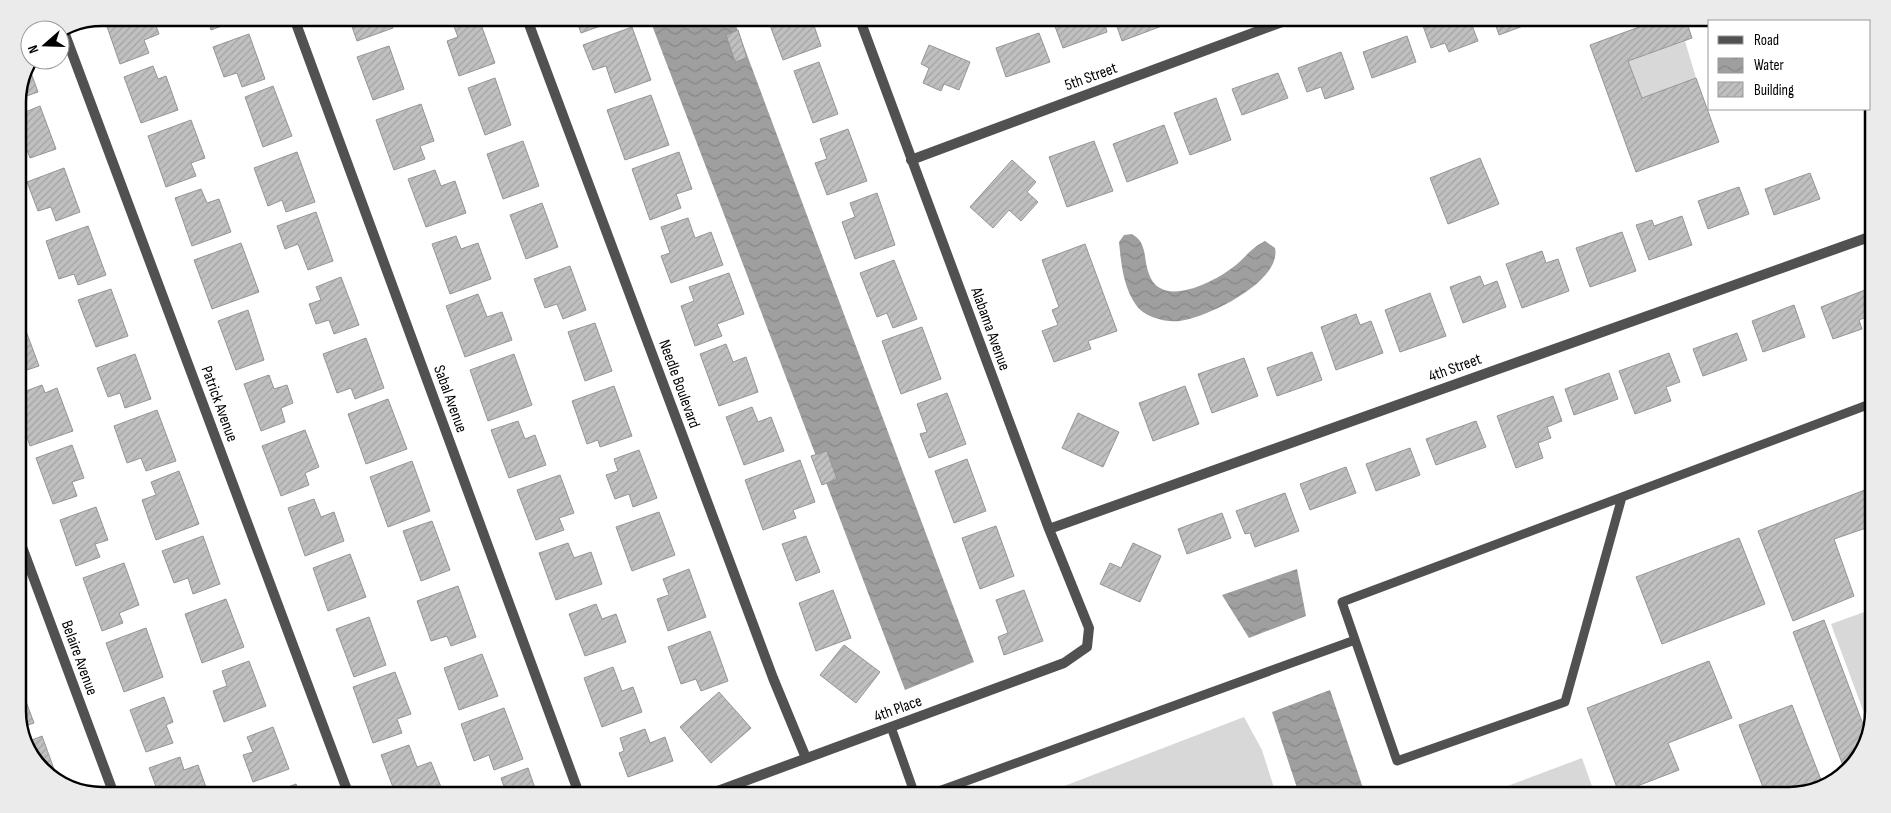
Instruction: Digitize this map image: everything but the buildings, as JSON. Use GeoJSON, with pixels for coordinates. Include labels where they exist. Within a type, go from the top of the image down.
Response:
{"type":"FeatureCollection","features":[{"type":"Feature","properties":{"kind":"street","name":"Sabal Avenue"},"geometry":{"type":"LineString","coordinates":[[297,26],[577,787]]}},
{"type":"Feature","properties":{"kind":"street","name":"Needle Boulevard"},"geometry":{"type":"LineString","coordinates":[[530,26],[773,678],[806,758]]}},
{"type":"Feature","properties":{"kind":"street","name":"Alabama Avenue"},"geometry":{"type":"LineString","coordinates":[[862,26],[1049,529],[1089,628],[1088,647]]}},
{"type":"Feature","properties":{"kind":"street","name":"5th Street"},"geometry":{"type":"LineString","coordinates":[[911,160],[1271,26]]}},
{"type":"Feature","properties":{"kind":"street","name":"Patrick Avenue"},"geometry":{"type":"LineString","coordinates":[[70,48],[346,787]]}},
{"type":"Feature","properties":{"kind":"street","name":"4th Street"},"geometry":{"type":"LineString","coordinates":[[1049,529],[1865,238]]}},
{"type":"Feature","properties":{"kind":"street","name":"Belaire Avenue"},"geometry":{"type":"LineString","coordinates":[[26,558],[111,787]]}},
{"type":"Feature","properties":{"kind":"street","name":"4th Place"},"geometry":{"type":"LineString","coordinates":[[738,787],[806,758],[1064,663],[1088,647]]}},
{"type":"Feature","properties":{"kind":"lane"},"geometry":{"type":"LineString","coordinates":[[1622,497],[1565,702],[1397,761],[1342,602],[1622,497],[1865,406]]}},
{"type":"Feature","properties":{"kind":"lane"},"geometry":{"type":"LineString","coordinates":[[950,787],[1355,640]]}},
{"type":"Feature","properties":{"kind":"lane"},"geometry":{"type":"LineString","coordinates":[[891,727],[912,787]]}},
{"type":"Feature","properties":{"kind":"shaded area"},"geometry":{"type":"Polygon","coordinates":[[[1685,41],[1696,78],[1642,98],[1628,61],[1685,41]]]}},
{"type":"Feature","properties":{"kind":"shaded area"},"geometry":{"type":"Polygon","coordinates":[[[1865,612],[1865,714],[1831,624],[1865,612]]]}},
{"type":"Feature","properties":{"kind":"shaded area"},"geometry":{"type":"Polygon","coordinates":[[[1244,717],[1262,750],[1274,787],[1062,787],[1244,717]]]}},
{"type":"Feature","properties":{"kind":"shaded area"},"geometry":{"type":"Polygon","coordinates":[[[1582,758],[1592,787],[1505,787],[1582,758]]]}},
{"type":"Feature","properties":{"kind":"water"},"geometry":{"type":"Polygon","coordinates":[[[652,26],[736,26],[974,662],[905,690],[652,26]]]}},
{"type":"Feature","properties":{"kind":"water"},"geometry":{"type":"Polygon","coordinates":[[[1132,234],[1141,242],[1149,274],[1155,284],[1164,290],[1188,290],[1200,286],[1232,268],[1255,247],[1265,241],[1275,248],[1274,260],[1268,272],[1256,284],[1227,304],[1185,320],[1158,319],[1140,310],[1136,305],[1128,290],[1123,274],[1119,242],[1124,235],[1132,234]]]}},
{"type":"Feature","properties":{"kind":"water"},"geometry":{"type":"Polygon","coordinates":[[[1297,569],[1306,616],[1249,638],[1222,595],[1297,569]]]}},
{"type":"Feature","properties":{"kind":"water"},"geometry":{"type":"Polygon","coordinates":[[[1330,690],[1363,787],[1297,787],[1272,712],[1330,690]]]}}]}
